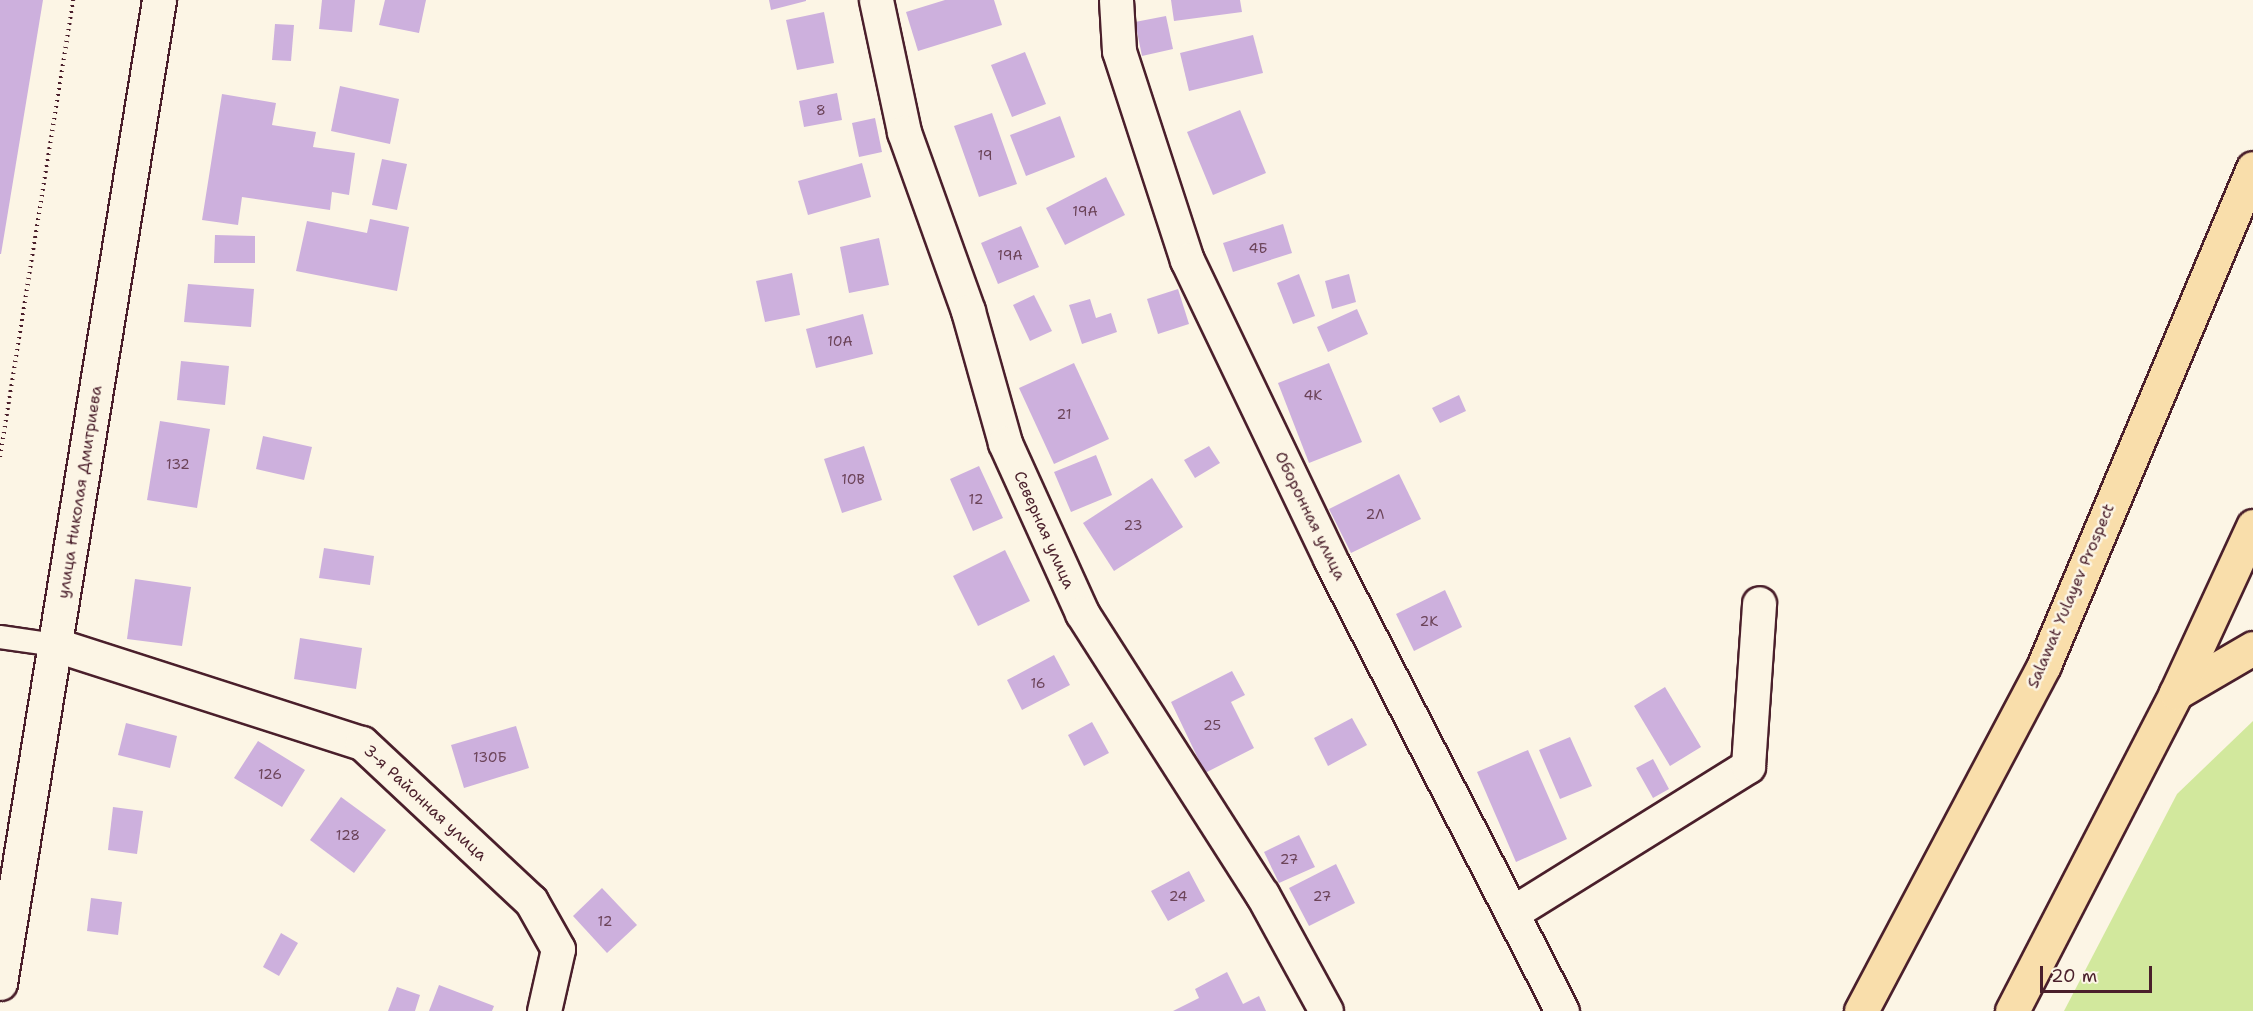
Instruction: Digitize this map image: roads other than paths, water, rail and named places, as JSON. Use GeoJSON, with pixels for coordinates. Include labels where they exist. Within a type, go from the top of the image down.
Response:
{"type":"FeatureCollection","features":[{"type":"Feature","properties":{"kind":"main road","name":"Salawat Yulayev Prospect"},"geometry":{"type":"LineString","coordinates":[[1861,1011],[2044,665],[2253,168]]}},
{"type":"Feature","properties":{"kind":"main road"},"geometry":{"type":"LineString","coordinates":[[2013,1011],[2176,693],[2253,526]]}},
{"type":"Feature","properties":{"kind":"main road"},"geometry":{"type":"LineString","coordinates":[[2176,693],[2253,648]]}},
{"type":"Feature","properties":{"kind":"street","name":"улица Николая Дмитриева"},"geometry":{"type":"LineString","coordinates":[[0,983],[159,0]]}},
{"type":"Feature","properties":{"kind":"street","name":"Северная улица"},"geometry":{"type":"LineString","coordinates":[[876,0],[904,132],[968,310],[1005,443],[1082,613],[1262,894],[1326,1011]]}},
{"type":"Feature","properties":{"kind":"street","name":"Оборонная улица"},"geometry":{"type":"LineString","coordinates":[[1116,0],[1119,51],[1187,260],[1330,559],[1562,1011]]}},
{"type":"Feature","properties":{"kind":"street"},"geometry":{"type":"LineString","coordinates":[[1512,913],[1748,766],[1758,603]]}},
{"type":"Feature","properties":{"kind":"street","name":"3-я Районная улица"},"geometry":{"type":"LineString","coordinates":[[56,645],[362,743],[531,902],[558,949],[544,1011]]}},
{"type":"Feature","properties":{"kind":"lane"},"geometry":{"type":"LineString","coordinates":[[0,637],[56,645]]}}]}
